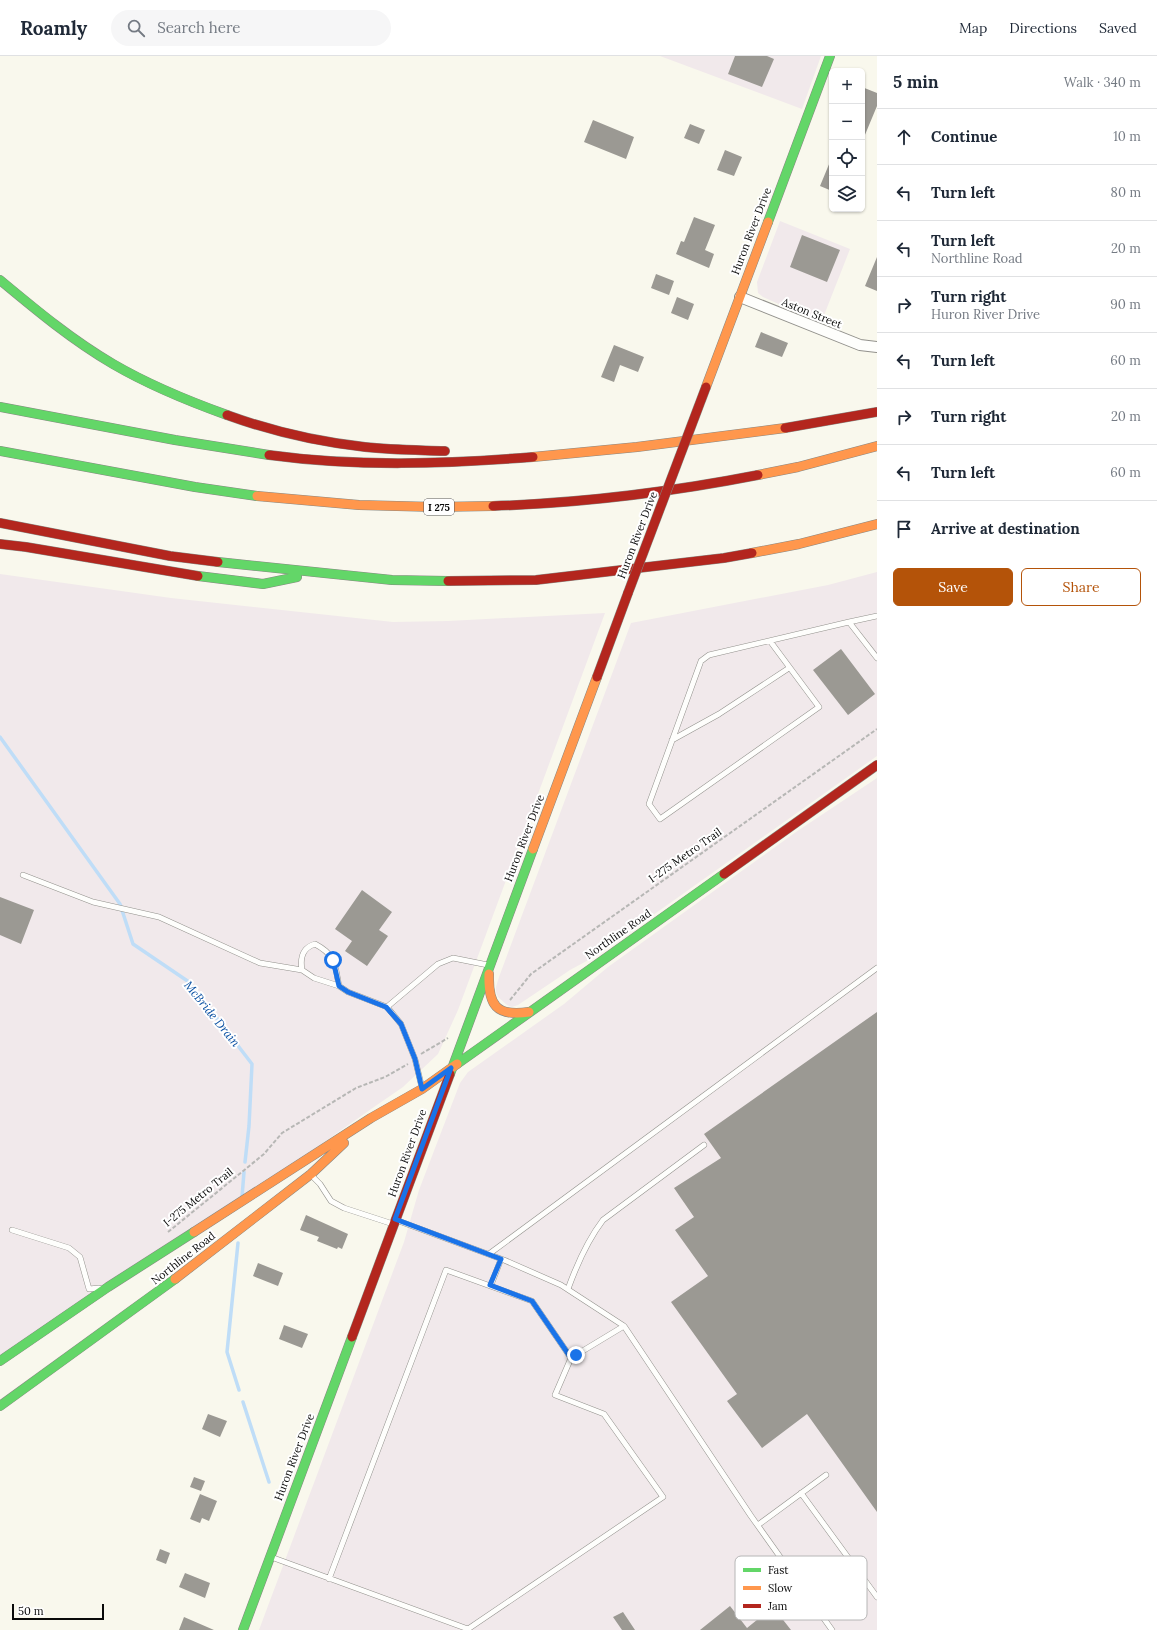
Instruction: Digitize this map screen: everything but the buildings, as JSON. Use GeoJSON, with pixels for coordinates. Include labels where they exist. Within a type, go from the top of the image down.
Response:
{"type":"FeatureCollection","features":[{"type":"Feature","properties":{"kind":"main road","name":"Huron River Drive"},"geometry":{"type":"LineString","coordinates":[[243,1630],[489,965],[830,56]]}},
{"type":"Feature","properties":{"kind":"main road"},"geometry":{"type":"LineString","coordinates":[[0,280],[41,315],[94,353],[142,380],[189,401],[255,424],[299,435],[364,447],[452,451]]}},
{"type":"Feature","properties":{"kind":"main road"},"geometry":{"type":"LineString","coordinates":[[0,407],[226,449],[300,459],[347,462],[406,463],[488,460],[640,447],[785,428],[877,412]]}},
{"type":"Feature","properties":{"kind":"main road","name":"I 275"},"geometry":{"type":"LineString","coordinates":[[0,451],[240,494],[359,505],[434,507],[515,505],[586,500],[704,485],[798,467],[877,446]]}},
{"type":"Feature","properties":{"kind":"main road"},"geometry":{"type":"LineString","coordinates":[[513,449],[551,447],[582,452]]}},
{"type":"Feature","properties":{"kind":"main road"},"geometry":{"type":"LineString","coordinates":[[0,523],[170,556],[240,565],[392,580],[536,580],[724,558],[799,544],[877,524]]}},
{"type":"Feature","properties":{"kind":"main road"},"geometry":{"type":"LineString","coordinates":[[0,544],[26,547],[196,576],[264,584],[317,573]]}},
{"type":"Feature","properties":{"kind":"main road","name":"Northline Road"},"geometry":{"type":"LineString","coordinates":[[0,1361],[108,1287],[371,1118],[422,1089],[877,765]]}},
{"type":"Feature","properties":{"kind":"main road"},"geometry":{"type":"LineString","coordinates":[[489,965],[490,996],[498,1009],[513,1014],[531,1011]]}},
{"type":"Feature","properties":{"kind":"main road","name":"Northline Road"},"geometry":{"type":"LineString","coordinates":[[0,1406],[148,1300],[311,1174],[371,1118]]}},
{"type":"Feature","properties":{"kind":"street","name":"Aston Street"},"geometry":{"type":"LineString","coordinates":[[740,297],[860,345],[877,347]]}},
{"type":"Feature","properties":{"kind":"lane"},"geometry":{"type":"LineString","coordinates":[[770,641],[818,708],[660,819],[649,804],[701,661],[709,655],[877,616]]}},
{"type":"Feature","properties":{"kind":"lane"},"geometry":{"type":"LineString","coordinates":[[849,622],[877,658]]}},
{"type":"Feature","properties":{"kind":"lane"},"geometry":{"type":"LineString","coordinates":[[672,740],[719,714],[790,668]]}},
{"type":"Feature","properties":{"kind":"lane"},"geometry":{"type":"LineString","coordinates":[[23,875],[93,902],[159,917],[260,963],[302,970],[314,978],[339,986],[348,992],[386,1007],[401,1024],[415,1059],[422,1089]]}},
{"type":"Feature","properties":{"kind":"lane"},"geometry":{"type":"LineString","coordinates":[[302,970],[301,962],[303,953],[308,946],[315,944],[326,950],[333,960],[339,986]]}},
{"type":"Feature","properties":{"kind":"lane"},"geometry":{"type":"LineString","coordinates":[[386,1007],[438,964],[453,958],[489,965]]}},
{"type":"Feature","properties":{"kind":"lane"},"geometry":{"type":"LineString","coordinates":[[489,1254],[877,968]]}},
{"type":"Feature","properties":{"kind":"lane"},"geometry":{"type":"LineString","coordinates":[[568,1289],[590,1236],[603,1220],[704,1145]]}},
{"type":"Feature","properties":{"kind":"lane"},"geometry":{"type":"LineString","coordinates":[[311,1174],[320,1184],[331,1201],[344,1208],[394,1222],[501,1259],[562,1285],[624,1326],[780,1556]]}},
{"type":"Feature","properties":{"kind":"lane"},"geometry":{"type":"LineString","coordinates":[[12,1230],[69,1248],[80,1257],[89,1289],[108,1287]]}},
{"type":"Feature","properties":{"kind":"lane"},"geometry":{"type":"LineString","coordinates":[[490,1285],[501,1259]]}},
{"type":"Feature","properties":{"kind":"lane"},"geometry":{"type":"LineString","coordinates":[[329,1578],[446,1270],[532,1301],[571,1358]]}},
{"type":"Feature","properties":{"kind":"lane"},"geometry":{"type":"LineString","coordinates":[[270,1557],[468,1629],[663,1497],[604,1414],[555,1395],[571,1358],[624,1326]]}},
{"type":"Feature","properties":{"kind":"lane"},"geometry":{"type":"LineString","coordinates":[[758,1525],[826,1475]]}},
{"type":"Feature","properties":{"kind":"lane"},"geometry":{"type":"LineString","coordinates":[[801,1493],[847,1556]]}},
{"type":"Feature","properties":{"kind":"lane"},"geometry":{"type":"LineString","coordinates":[[867,1583],[877,1597]]}},
{"type":"Feature","properties":{"kind":"lane"},"geometry":{"type":"LineString","coordinates":[[825,1620],[832,1630]]}},
{"type":"Feature","properties":{"kind":"path","name":"I-275 Metro Trail"},"geometry":{"type":"LineString","coordinates":[[509,1001],[531,974],[877,729]]}},
{"type":"Feature","properties":{"kind":"path"},"geometry":{"type":"LineString","coordinates":[[420,1055],[444,1041]]}},
{"type":"Feature","properties":{"kind":"path","name":"I-275 Metro Trail"},"geometry":{"type":"LineString","coordinates":[[165,1234],[264,1154],[282,1133],[356,1088],[386,1077],[407,1065]]}},
{"type":"Feature","properties":{"kind":"shaded area"},"geometry":{"type":"Polygon","coordinates":[[[660,56],[821,56],[802,109],[660,56]]]}},
{"type":"Feature","properties":{"kind":"shaded area"},"geometry":{"type":"Polygon","coordinates":[[[780,221],[850,249],[821,323],[763,297],[758,293],[757,282],[780,221]]]}},
{"type":"Feature","properties":{"kind":"shaded area"},"geometry":{"type":"Polygon","coordinates":[[[877,572],[877,756],[594,957],[570,970],[518,1005],[512,1007],[507,1005],[498,997],[496,992],[499,977],[631,623],[828,585],[877,572]]]}},
{"type":"Feature","properties":{"kind":"shaded area"},"geometry":{"type":"Polygon","coordinates":[[[0,574],[171,598],[393,622],[448,621],[605,613],[458,1010],[438,1054],[403,1087],[256,1190],[0,1364],[0,574]]]}},
{"type":"Feature","properties":{"kind":"shaded area"},"geometry":{"type":"Polygon","coordinates":[[[877,778],[877,1630],[259,1630],[404,1242],[419,1190],[460,1083],[468,1072],[564,1004],[608,967],[796,832],[877,778]]]}},
{"type":"Feature","properties":{"kind":"waterway","name":"McBride Drain"},"geometry":{"type":"LineString","coordinates":[[0,737],[120,904],[133,944],[189,982],[252,1064],[249,1126],[245,1162]]}},
{"type":"Feature","properties":{"kind":"waterway","name":"McBride Drain"},"geometry":{"type":"LineString","coordinates":[[242,1197],[244,1172]]}},
{"type":"Feature","properties":{"kind":"waterway","name":"McBride Drain"},"geometry":{"type":"LineString","coordinates":[[238,1243],[227,1352],[239,1390]]}},
{"type":"Feature","properties":{"kind":"waterway","name":"McBride Drain"},"geometry":{"type":"LineString","coordinates":[[243,1402],[269,1482]]}},
{"type":"Feature","properties":{"kind":"traffic: fast"},"geometry":{"type":"LineString","coordinates":[[768,222],[830,56]]}},
{"type":"Feature","properties":{"kind":"traffic: fast"},"geometry":{"type":"LineString","coordinates":[[0,280],[69,335],[113,364],[169,392],[227,415]]}},
{"type":"Feature","properties":{"kind":"traffic: fast"},"geometry":{"type":"LineString","coordinates":[[0,407],[175,440],[269,455]]}},
{"type":"Feature","properties":{"kind":"traffic: fast"},"geometry":{"type":"LineString","coordinates":[[0,451],[195,487],[257,496]]}},
{"type":"Feature","properties":{"kind":"traffic: fast"},"geometry":{"type":"LineString","coordinates":[[218,562],[392,580],[448,581]]}},
{"type":"Feature","properties":{"kind":"traffic: fast"},"geometry":{"type":"LineString","coordinates":[[198,576],[263,584],[297,577]]}},
{"type":"Feature","properties":{"kind":"traffic: fast"},"geometry":{"type":"LineString","coordinates":[[450,1074],[533,849]]}},
{"type":"Feature","properties":{"kind":"traffic: fast"},"geometry":{"type":"LineString","coordinates":[[457,1064],[724,874]]}},
{"type":"Feature","properties":{"kind":"traffic: fast"},"geometry":{"type":"LineString","coordinates":[[0,1361],[108,1287],[194,1232]]}},
{"type":"Feature","properties":{"kind":"traffic: fast"},"geometry":{"type":"LineString","coordinates":[[0,1406],[175,1279]]}},
{"type":"Feature","properties":{"kind":"traffic: fast"},"geometry":{"type":"LineString","coordinates":[[243,1630],[352,1337]]}},
{"type":"Feature","properties":{"kind":"traffic: slow"},"geometry":{"type":"LineString","coordinates":[[706,387],[768,222]]}},
{"type":"Feature","properties":{"kind":"traffic: slow"},"geometry":{"type":"LineString","coordinates":[[533,457],[637,447],[785,428]]}},
{"type":"Feature","properties":{"kind":"traffic: slow"},"geometry":{"type":"LineString","coordinates":[[758,475],[798,467],[877,446]]}},
{"type":"Feature","properties":{"kind":"traffic: slow"},"geometry":{"type":"LineString","coordinates":[[257,496],[359,505],[435,507],[493,506]]}},
{"type":"Feature","properties":{"kind":"traffic: slow"},"geometry":{"type":"LineString","coordinates":[[752,553],[799,544],[877,524]]}},
{"type":"Feature","properties":{"kind":"traffic: slow"},"geometry":{"type":"LineString","coordinates":[[533,849],[597,677]]}},
{"type":"Feature","properties":{"kind":"traffic: slow"},"geometry":{"type":"LineString","coordinates":[[489,974],[490,994],[496,1006],[509,1013],[529,1012]]}},
{"type":"Feature","properties":{"kind":"traffic: slow"},"geometry":{"type":"LineString","coordinates":[[194,1232],[371,1118],[422,1089],[457,1064]]}},
{"type":"Feature","properties":{"kind":"traffic: slow"},"geometry":{"type":"LineString","coordinates":[[175,1279],[311,1174],[344,1143]]}},
{"type":"Feature","properties":{"kind":"traffic: jam"},"geometry":{"type":"LineString","coordinates":[[628,593],[706,387]]}},
{"type":"Feature","properties":{"kind":"traffic: jam"},"geometry":{"type":"LineString","coordinates":[[785,428],[877,412]]}},
{"type":"Feature","properties":{"kind":"traffic: jam"},"geometry":{"type":"LineString","coordinates":[[227,415],[278,431],[348,445],[405,450],[445,451]]}},
{"type":"Feature","properties":{"kind":"traffic: jam"},"geometry":{"type":"LineString","coordinates":[[269,455],[302,459],[368,463],[434,463],[533,457]]}},
{"type":"Feature","properties":{"kind":"traffic: jam"},"geometry":{"type":"LineString","coordinates":[[493,506],[526,505],[626,496],[692,487],[758,475]]}},
{"type":"Feature","properties":{"kind":"traffic: jam"},"geometry":{"type":"LineString","coordinates":[[0,523],[170,556],[218,562]]}},
{"type":"Feature","properties":{"kind":"traffic: jam"},"geometry":{"type":"LineString","coordinates":[[0,544],[198,576]]}},
{"type":"Feature","properties":{"kind":"traffic: jam"},"geometry":{"type":"LineString","coordinates":[[448,581],[536,580],[724,558],[752,553]]}},
{"type":"Feature","properties":{"kind":"traffic: jam"},"geometry":{"type":"LineString","coordinates":[[597,677],[628,593]]}},
{"type":"Feature","properties":{"kind":"traffic: jam"},"geometry":{"type":"LineString","coordinates":[[724,874],[877,765]]}},
{"type":"Feature","properties":{"kind":"traffic: jam"},"geometry":{"type":"LineString","coordinates":[[352,1337],[450,1074]]}},
{"type":"Feature","properties":{"kind":"route"},"geometry":{"type":"LineString","coordinates":[[333,960],[339,986],[348,992],[386,1007],[401,1024],[415,1059],[422,1089],[451,1068],[395,1219],[462,1243],[501,1259],[490,1285],[532,1301],[571,1358],[576,1355]]}}]}
